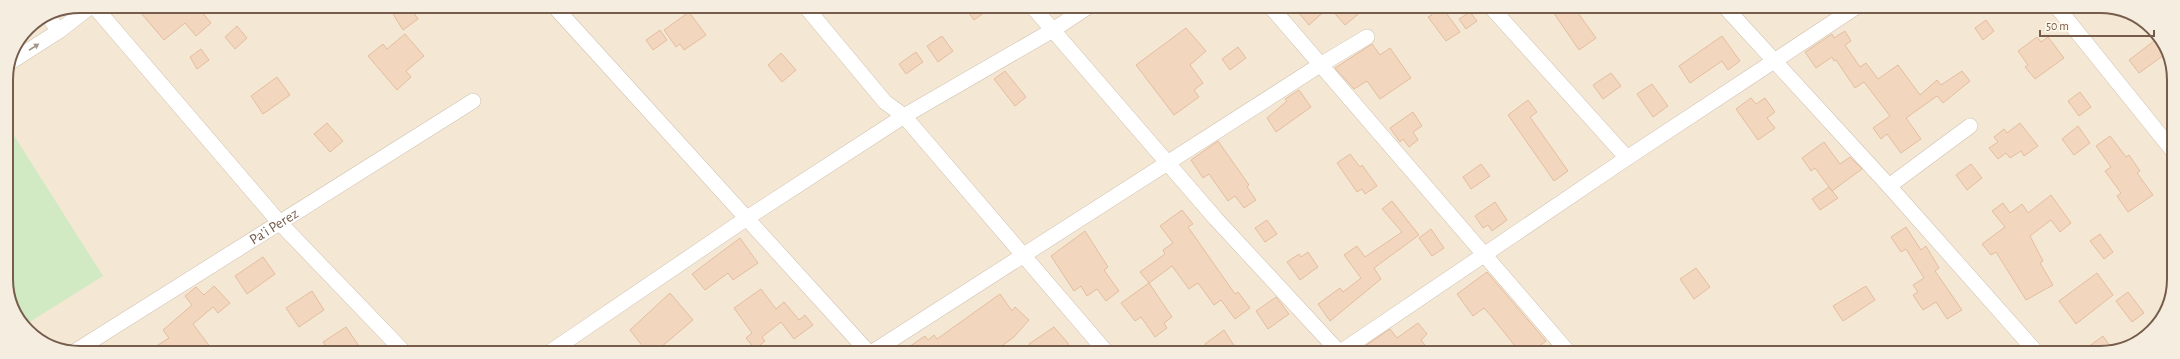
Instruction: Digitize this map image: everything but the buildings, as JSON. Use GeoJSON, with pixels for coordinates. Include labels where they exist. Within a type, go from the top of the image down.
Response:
{"type":"FeatureCollection","features":[{"type":"Feature","properties":{"kind":"street"},"geometry":{"type":"LineString","coordinates":[[17,58],[59,31],[82,13]]}},
{"type":"Feature","properties":{"kind":"street"},"geometry":{"type":"LineString","coordinates":[[100,13],[279,222],[398,346]]}},
{"type":"Feature","properties":{"kind":"street"},"geometry":{"type":"LineString","coordinates":[[560,13],[864,346]]}},
{"type":"Feature","properties":{"kind":"street"},"geometry":{"type":"LineString","coordinates":[[811,13],[885,102],[904,116],[1101,346]]}},
{"type":"Feature","properties":{"kind":"street"},"geometry":{"type":"LineString","coordinates":[[1038,13],[1216,219],[1333,346]]}},
{"type":"Feature","properties":{"kind":"street"},"geometry":{"type":"LineString","coordinates":[[559,346],[747,218],[904,116],[1053,30],[1078,13]]}},
{"type":"Feature","properties":{"kind":"street"},"geometry":{"type":"LineString","coordinates":[[1276,13],[1485,253],[1563,346]]}},
{"type":"Feature","properties":{"kind":"street"},"geometry":{"type":"LineString","coordinates":[[1496,13],[1627,158]]}},
{"type":"Feature","properties":{"kind":"street"},"geometry":{"type":"LineString","coordinates":[[1731,13],[1773,61],[1889,186],[2031,346]]}},
{"type":"Feature","properties":{"kind":"street"},"geometry":{"type":"LineString","coordinates":[[1349,346],[1485,253],[1847,13]]}},
{"type":"Feature","properties":{"kind":"street"},"geometry":{"type":"LineString","coordinates":[[2062,13],[2167,143]]}},
{"type":"Feature","properties":{"kind":"street"},"geometry":{"type":"LineString","coordinates":[[51,20],[59,31]]}},
{"type":"Feature","properties":{"kind":"street"},"geometry":{"type":"LineString","coordinates":[[881,346],[1023,254],[1169,164],[1320,65],[1367,37]]}},
{"type":"Feature","properties":{"kind":"street","name":"Pa'i Perez"},"geometry":{"type":"LineString","coordinates":[[83,346],[473,101]]}},
{"type":"Feature","properties":{"kind":"street"},"geometry":{"type":"LineString","coordinates":[[1889,186],[1970,126]]}},
{"type":"Feature","properties":{"kind":"shaded area"},"geometry":{"type":"Polygon","coordinates":[[[2100,13],[2118,15],[2134,22],[2153,39],[2162,54],[2166,67],[2167,279],[2165,297],[2153,320],[2134,337],[2113,345],[2100,346],[71,345],[50,339],[43,335],[27,320],[17,301],[14,292],[13,279],[14,67],[18,54],[24,43],[33,33],[43,24],[54,18],[67,14],[2100,13]]]}},
{"type":"Feature","properties":{"kind":"green space"},"geometry":{"type":"Polygon","coordinates":[[[13,134],[103,276],[29,322],[22,313],[14,292],[13,279],[13,134]]]}}]}
